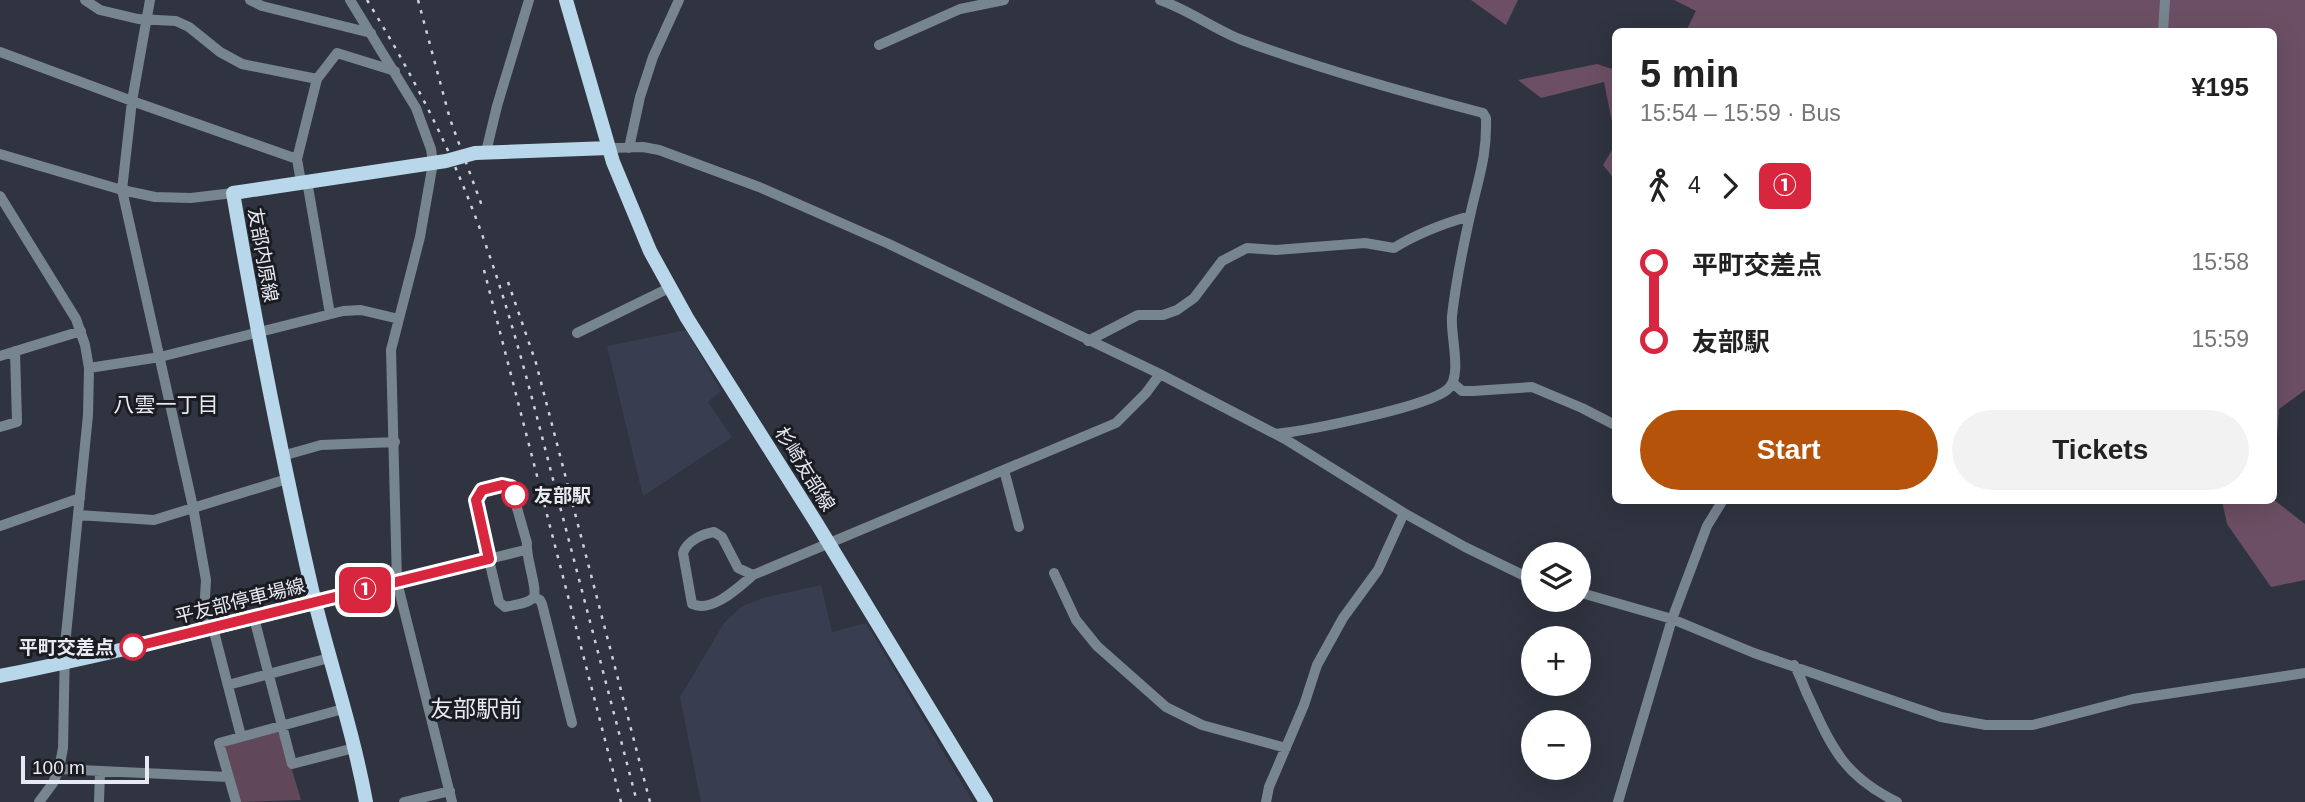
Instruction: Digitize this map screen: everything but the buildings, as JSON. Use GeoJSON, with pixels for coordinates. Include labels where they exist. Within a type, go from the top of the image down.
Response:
{"type":"FeatureCollection","features":[{"type":"Feature","properties":{"kind":"main road"},"geometry":{"type":"LineString","coordinates":[[566,0],[608,148]]}},
{"type":"Feature","properties":{"kind":"main road","name":"友部内原線"},"geometry":{"type":"LineString","coordinates":[[366,802],[315,603],[287,479],[233,193],[433,163],[486,152],[608,148]]}},
{"type":"Feature","properties":{"kind":"main road","name":"杉崎友部線"},"geometry":{"type":"LineString","coordinates":[[608,148],[636,220],[669,288],[986,802]]}},
{"type":"Feature","properties":{"kind":"main road","name":"平友部停車場線"},"geometry":{"type":"LineString","coordinates":[[0,676],[254,618],[489,559]]}},
{"type":"Feature","properties":{"kind":"street"},"geometry":{"type":"LineString","coordinates":[[85,0],[100,10],[146,20],[176,21],[190,27],[220,52],[242,64],[317,79]]}},
{"type":"Feature","properties":{"kind":"street"},"geometry":{"type":"LineString","coordinates":[[150,0],[132,102],[122,190],[193,507],[206,580],[208,629],[228,685],[241,736]]}},
{"type":"Feature","properties":{"kind":"street"},"geometry":{"type":"LineString","coordinates":[[250,0],[262,6],[372,33]]}},
{"type":"Feature","properties":{"kind":"street"},"geometry":{"type":"LineString","coordinates":[[350,0],[416,108],[431,149],[433,163],[420,237],[391,351],[397,582],[451,796],[404,802]]}},
{"type":"Feature","properties":{"kind":"street"},"geometry":{"type":"LineString","coordinates":[[486,152],[529,0]]}},
{"type":"Feature","properties":{"kind":"street"},"geometry":{"type":"LineString","coordinates":[[629,148],[640,97],[653,57],[679,0]]}},
{"type":"Feature","properties":{"kind":"street"},"geometry":{"type":"LineString","coordinates":[[878,45],[960,9],[1004,0]]}},
{"type":"Feature","properties":{"kind":"street"},"geometry":{"type":"LineString","coordinates":[[1160,0],[1239,39],[1348,75],[1483,113],[1486,118],[1485,157],[1470,216],[1452,320],[1454,383],[1447,390],[1426,400],[1349,421],[1274,434]]}},
{"type":"Feature","properties":{"kind":"street"},"geometry":{"type":"LineString","coordinates":[[2163,28],[2165,0]]}},
{"type":"Feature","properties":{"kind":"street"},"geometry":{"type":"LineString","coordinates":[[0,52],[132,102],[297,159]]}},
{"type":"Feature","properties":{"kind":"street"},"geometry":{"type":"LineString","coordinates":[[330,314],[297,159],[317,79],[337,53],[395,71]]}},
{"type":"Feature","properties":{"kind":"street"},"geometry":{"type":"LineString","coordinates":[[608,148],[659,150],[759,187],[889,244],[1160,374],[1274,434],[1465,547],[1521,574]]}},
{"type":"Feature","properties":{"kind":"street"},"geometry":{"type":"LineString","coordinates":[[0,154],[155,197],[191,198],[233,193]]}},
{"type":"Feature","properties":{"kind":"street"},"geometry":{"type":"LineString","coordinates":[[0,196],[67,302],[81,331],[89,368],[88,415],[65,645],[63,748],[53,783],[39,802]]}},
{"type":"Feature","properties":{"kind":"street"},"geometry":{"type":"LineString","coordinates":[[1088,341],[1138,315],[1163,315],[1177,310],[1194,298],[1222,261],[1247,248],[1276,250],[1365,243],[1394,248],[1441,224],[1470,216]]}},
{"type":"Feature","properties":{"kind":"street"},"geometry":{"type":"LineString","coordinates":[[577,332],[669,288]]}},
{"type":"Feature","properties":{"kind":"street"},"geometry":{"type":"LineString","coordinates":[[89,368],[160,357],[330,314],[362,310],[399,318]]}},
{"type":"Feature","properties":{"kind":"street"},"geometry":{"type":"LineString","coordinates":[[0,356],[81,331]]}},
{"type":"Feature","properties":{"kind":"street"},"geometry":{"type":"LineString","coordinates":[[0,427],[17,422],[15,351]]}},
{"type":"Feature","properties":{"kind":"street"},"geometry":{"type":"LineString","coordinates":[[738,587],[738,568],[722,537],[714,532],[692,541],[685,547],[682,553],[692,604],[702,607],[709,605],[738,587],[753,575],[1116,422],[1146,393],[1160,374]]}},
{"type":"Feature","properties":{"kind":"street"},"geometry":{"type":"LineString","coordinates":[[1454,383],[1462,391],[1532,387],[1612,423]]}},
{"type":"Feature","properties":{"kind":"street"},"geometry":{"type":"LineString","coordinates":[[282,456],[321,445],[395,442]]}},
{"type":"Feature","properties":{"kind":"street"},"geometry":{"type":"LineString","coordinates":[[1004,470],[1019,527]]}},
{"type":"Feature","properties":{"kind":"street"},"geometry":{"type":"LineString","coordinates":[[78,515],[154,520],[287,479]]}},
{"type":"Feature","properties":{"kind":"street"},"geometry":{"type":"LineString","coordinates":[[502,485],[511,487],[527,543],[525,550],[536,590],[534,597],[530,601],[502,606],[489,559],[476,500],[482,490],[502,485]]}},
{"type":"Feature","properties":{"kind":"street"},"geometry":{"type":"LineString","coordinates":[[0,526],[80,498]]}},
{"type":"Feature","properties":{"kind":"street"},"geometry":{"type":"LineString","coordinates":[[1618,802],[1672,619],[1707,526],[1721,504]]}},
{"type":"Feature","properties":{"kind":"street"},"geometry":{"type":"LineString","coordinates":[[1266,802],[1269,787],[1317,665],[1343,618],[1378,570],[1404,513]]}},
{"type":"Feature","properties":{"kind":"street"},"geometry":{"type":"LineString","coordinates":[[489,559],[525,550]]}},
{"type":"Feature","properties":{"kind":"street"},"geometry":{"type":"LineString","coordinates":[[738,568],[753,575]]}},
{"type":"Feature","properties":{"kind":"street"},"geometry":{"type":"LineString","coordinates":[[1054,573],[1076,620],[1097,646],[1166,707],[1202,725],[1286,748]]}},
{"type":"Feature","properties":{"kind":"street"},"geometry":{"type":"LineString","coordinates":[[1591,596],[1672,619],[1754,653],[1941,717],[1986,725],[2033,725],[2133,699],[2305,673]]}},
{"type":"Feature","properties":{"kind":"street"},"geometry":{"type":"LineString","coordinates":[[534,597],[542,604],[572,723]]}},
{"type":"Feature","properties":{"kind":"street"},"geometry":{"type":"LineString","coordinates":[[254,618],[292,764],[354,748]]}},
{"type":"Feature","properties":{"kind":"street"},"geometry":{"type":"LineString","coordinates":[[228,685],[330,658]]}},
{"type":"Feature","properties":{"kind":"street"},"geometry":{"type":"LineString","coordinates":[[1794,665],[1825,733],[1845,765],[1864,784],[1897,802]]}},
{"type":"Feature","properties":{"kind":"street"},"geometry":{"type":"LineString","coordinates":[[236,802],[219,743],[343,709]]}},
{"type":"Feature","properties":{"kind":"street"},"geometry":{"type":"LineString","coordinates":[[59,769],[228,777]]}},
{"type":"Feature","properties":{"kind":"street"},"geometry":{"type":"LineString","coordinates":[[99,802],[100,772]]}},
{"type":"Feature","properties":{"kind":"shaded area"},"geometry":{"type":"Polygon","coordinates":[[[1471,0],[1518,0],[1506,25],[1471,0]]]}},
{"type":"Feature","properties":{"kind":"shaded area"},"geometry":{"type":"Polygon","coordinates":[[[1674,0],[2305,0],[2305,390],[2279,409],[2277,437],[2277,28],[1688,28],[1696,11],[1674,0]]]}},
{"type":"Feature","properties":{"kind":"shaded area"},"geometry":{"type":"Polygon","coordinates":[[[1597,64],[1612,69],[1612,122],[1604,82],[1541,98],[1518,80],[1597,64]]]}},
{"type":"Feature","properties":{"kind":"shaded area"},"geometry":{"type":"Polygon","coordinates":[[[1612,150],[1612,176],[1603,165],[1612,150]]]}},
{"type":"Feature","properties":{"kind":"shaded area"},"geometry":{"type":"Polygon","coordinates":[[[686,330],[721,391],[708,402],[732,437],[643,496],[607,346],[686,330]]]}},
{"type":"Feature","properties":{"kind":"shaded area"},"geometry":{"type":"Polygon","coordinates":[[[2277,502],[2305,524],[2305,580],[2271,587],[2227,524],[2223,504],[2277,502]]]}},
{"type":"Feature","properties":{"kind":"shaded area"},"geometry":{"type":"Polygon","coordinates":[[[821,585],[832,632],[866,623],[973,802],[701,802],[680,697],[724,623],[741,607],[763,598],[821,585]]]}},
{"type":"Feature","properties":{"kind":"shaded area"},"geometry":{"type":"Polygon","coordinates":[[[280,730],[301,800],[240,802],[225,746],[280,730]]]}},
{"type":"Feature","properties":{"kind":"railway"},"geometry":{"type":"LineString","coordinates":[[367,0],[397,50],[450,154],[499,283],[532,398],[637,802]]}},
{"type":"Feature","properties":{"kind":"railway"},"geometry":{"type":"LineString","coordinates":[[418,0],[450,119],[482,206]]}},
{"type":"Feature","properties":{"kind":"railway"},"geometry":{"type":"LineString","coordinates":[[484,270],[621,802]]}},
{"type":"Feature","properties":{"kind":"railway"},"geometry":{"type":"LineString","coordinates":[[508,282],[536,363],[650,802]]}},
{"type":"Feature","properties":{"kind":"bus line","name":"①"},"geometry":{"type":"LineString","coordinates":[[133,647],[489,559],[475,505],[477,496],[482,490],[502,485],[511,487],[515,495]]}},
{"type":"Feature","properties":{"kind":"place","name":"友部駅"},"geometry":{"type":"Point","coordinates":[515,495]}},
{"type":"Feature","properties":{"kind":"place","name":"平町交差点"},"geometry":{"type":"Point","coordinates":[133,647]}},
{"type":"Feature","properties":{"kind":"district","name":"八雲一丁目"},"geometry":{"type":"Point","coordinates":[166,404]}},
{"type":"Feature","properties":{"kind":"district","name":"友部駅前"},"geometry":{"type":"Point","coordinates":[476,709]}}]}
